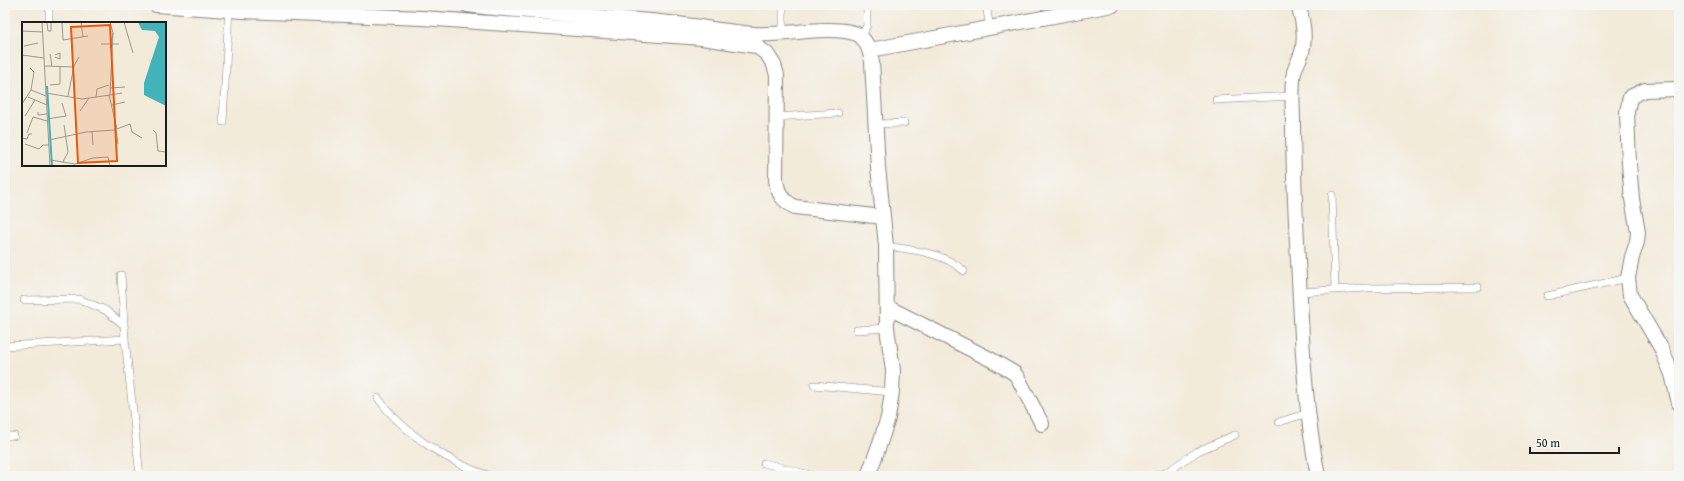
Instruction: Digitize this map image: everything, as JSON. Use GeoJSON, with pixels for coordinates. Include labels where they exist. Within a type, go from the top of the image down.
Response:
{"type":"FeatureCollection","features":[{"type":"Feature","properties":{"kind":"street"},"geometry":{"type":"LineString","coordinates":[[156,5],[230,7],[422,18],[695,37],[756,46],[767,54],[774,65],[777,75],[776,180],[778,190],[786,202],[795,207],[883,217]]}},
{"type":"Feature","properties":{"kind":"street"},"geometry":{"type":"LineString","coordinates":[[467,5],[524,12],[669,23],[753,34],[783,34],[834,30],[855,33],[862,37],[870,50],[878,167],[886,246],[887,328],[893,370],[892,392],[882,437],[868,476]]}},
{"type":"Feature","properties":{"kind":"street"},"geometry":{"type":"LineString","coordinates":[[870,50],[1113,5]]}},
{"type":"Feature","properties":{"kind":"street"},"geometry":{"type":"LineString","coordinates":[[1298,5],[1303,19],[1304,34],[1302,52],[1294,72],[1293,96],[1299,292],[1303,364],[1308,413],[1318,476]]}},
{"type":"Feature","properties":{"kind":"street"},"geometry":{"type":"LineString","coordinates":[[1679,89],[1645,90],[1630,97],[1627,112],[1632,199],[1638,232],[1628,278],[1630,295],[1661,348],[1672,374],[1679,403]]}},
{"type":"Feature","properties":{"kind":"street"},"geometry":{"type":"LineString","coordinates":[[887,307],[990,359],[1014,373],[1042,424]]}},
{"type":"Feature","properties":{"kind":"lane"},"geometry":{"type":"LineString","coordinates":[[48,5],[49,22]]}},
{"type":"Feature","properties":{"kind":"lane"},"geometry":{"type":"LineString","coordinates":[[783,5],[783,34]]}},
{"type":"Feature","properties":{"kind":"lane"},"geometry":{"type":"LineString","coordinates":[[862,37],[867,25],[867,5]]}},
{"type":"Feature","properties":{"kind":"lane"},"geometry":{"type":"LineString","coordinates":[[986,5],[990,28]]}},
{"type":"Feature","properties":{"kind":"lane"},"geometry":{"type":"LineString","coordinates":[[223,122],[230,7]]}},
{"type":"Feature","properties":{"kind":"lane"},"geometry":{"type":"LineString","coordinates":[[1216,100],[1293,96]]}},
{"type":"Feature","properties":{"kind":"lane"},"geometry":{"type":"LineString","coordinates":[[776,117],[838,113]]}},
{"type":"Feature","properties":{"kind":"lane"},"geometry":{"type":"LineString","coordinates":[[876,124],[904,123]]}},
{"type":"Feature","properties":{"kind":"lane"},"geometry":{"type":"LineString","coordinates":[[1332,195],[1335,289]]}},
{"type":"Feature","properties":{"kind":"lane"},"geometry":{"type":"LineString","coordinates":[[886,246],[918,250],[937,255],[955,263],[964,271]]}},
{"type":"Feature","properties":{"kind":"lane"},"geometry":{"type":"LineString","coordinates":[[121,275],[125,339],[140,476]]}},
{"type":"Feature","properties":{"kind":"lane"},"geometry":{"type":"LineString","coordinates":[[1547,296],[1628,278]]}},
{"type":"Feature","properties":{"kind":"lane"},"geometry":{"type":"LineString","coordinates":[[1299,292],[1335,289],[1478,287]]}},
{"type":"Feature","properties":{"kind":"lane"},"geometry":{"type":"LineString","coordinates":[[24,300],[79,299],[105,310],[124,325]]}},
{"type":"Feature","properties":{"kind":"lane"},"geometry":{"type":"LineString","coordinates":[[858,330],[887,328]]}},
{"type":"Feature","properties":{"kind":"lane"},"geometry":{"type":"LineString","coordinates":[[5,346],[125,339]]}},
{"type":"Feature","properties":{"kind":"lane"},"geometry":{"type":"LineString","coordinates":[[814,385],[892,392]]}},
{"type":"Feature","properties":{"kind":"lane"},"geometry":{"type":"LineString","coordinates":[[378,398],[392,416],[411,434],[461,464],[491,476]]}},
{"type":"Feature","properties":{"kind":"lane"},"geometry":{"type":"LineString","coordinates":[[1278,422],[1308,413]]}},
{"type":"Feature","properties":{"kind":"lane"},"geometry":{"type":"LineString","coordinates":[[1154,476],[1167,472],[1198,451],[1235,435]]}},
{"type":"Feature","properties":{"kind":"lane"},"geometry":{"type":"LineString","coordinates":[[5,436],[14,436]]}},
{"type":"Feature","properties":{"kind":"lane"},"geometry":{"type":"LineString","coordinates":[[764,463],[814,476]]}}]}
